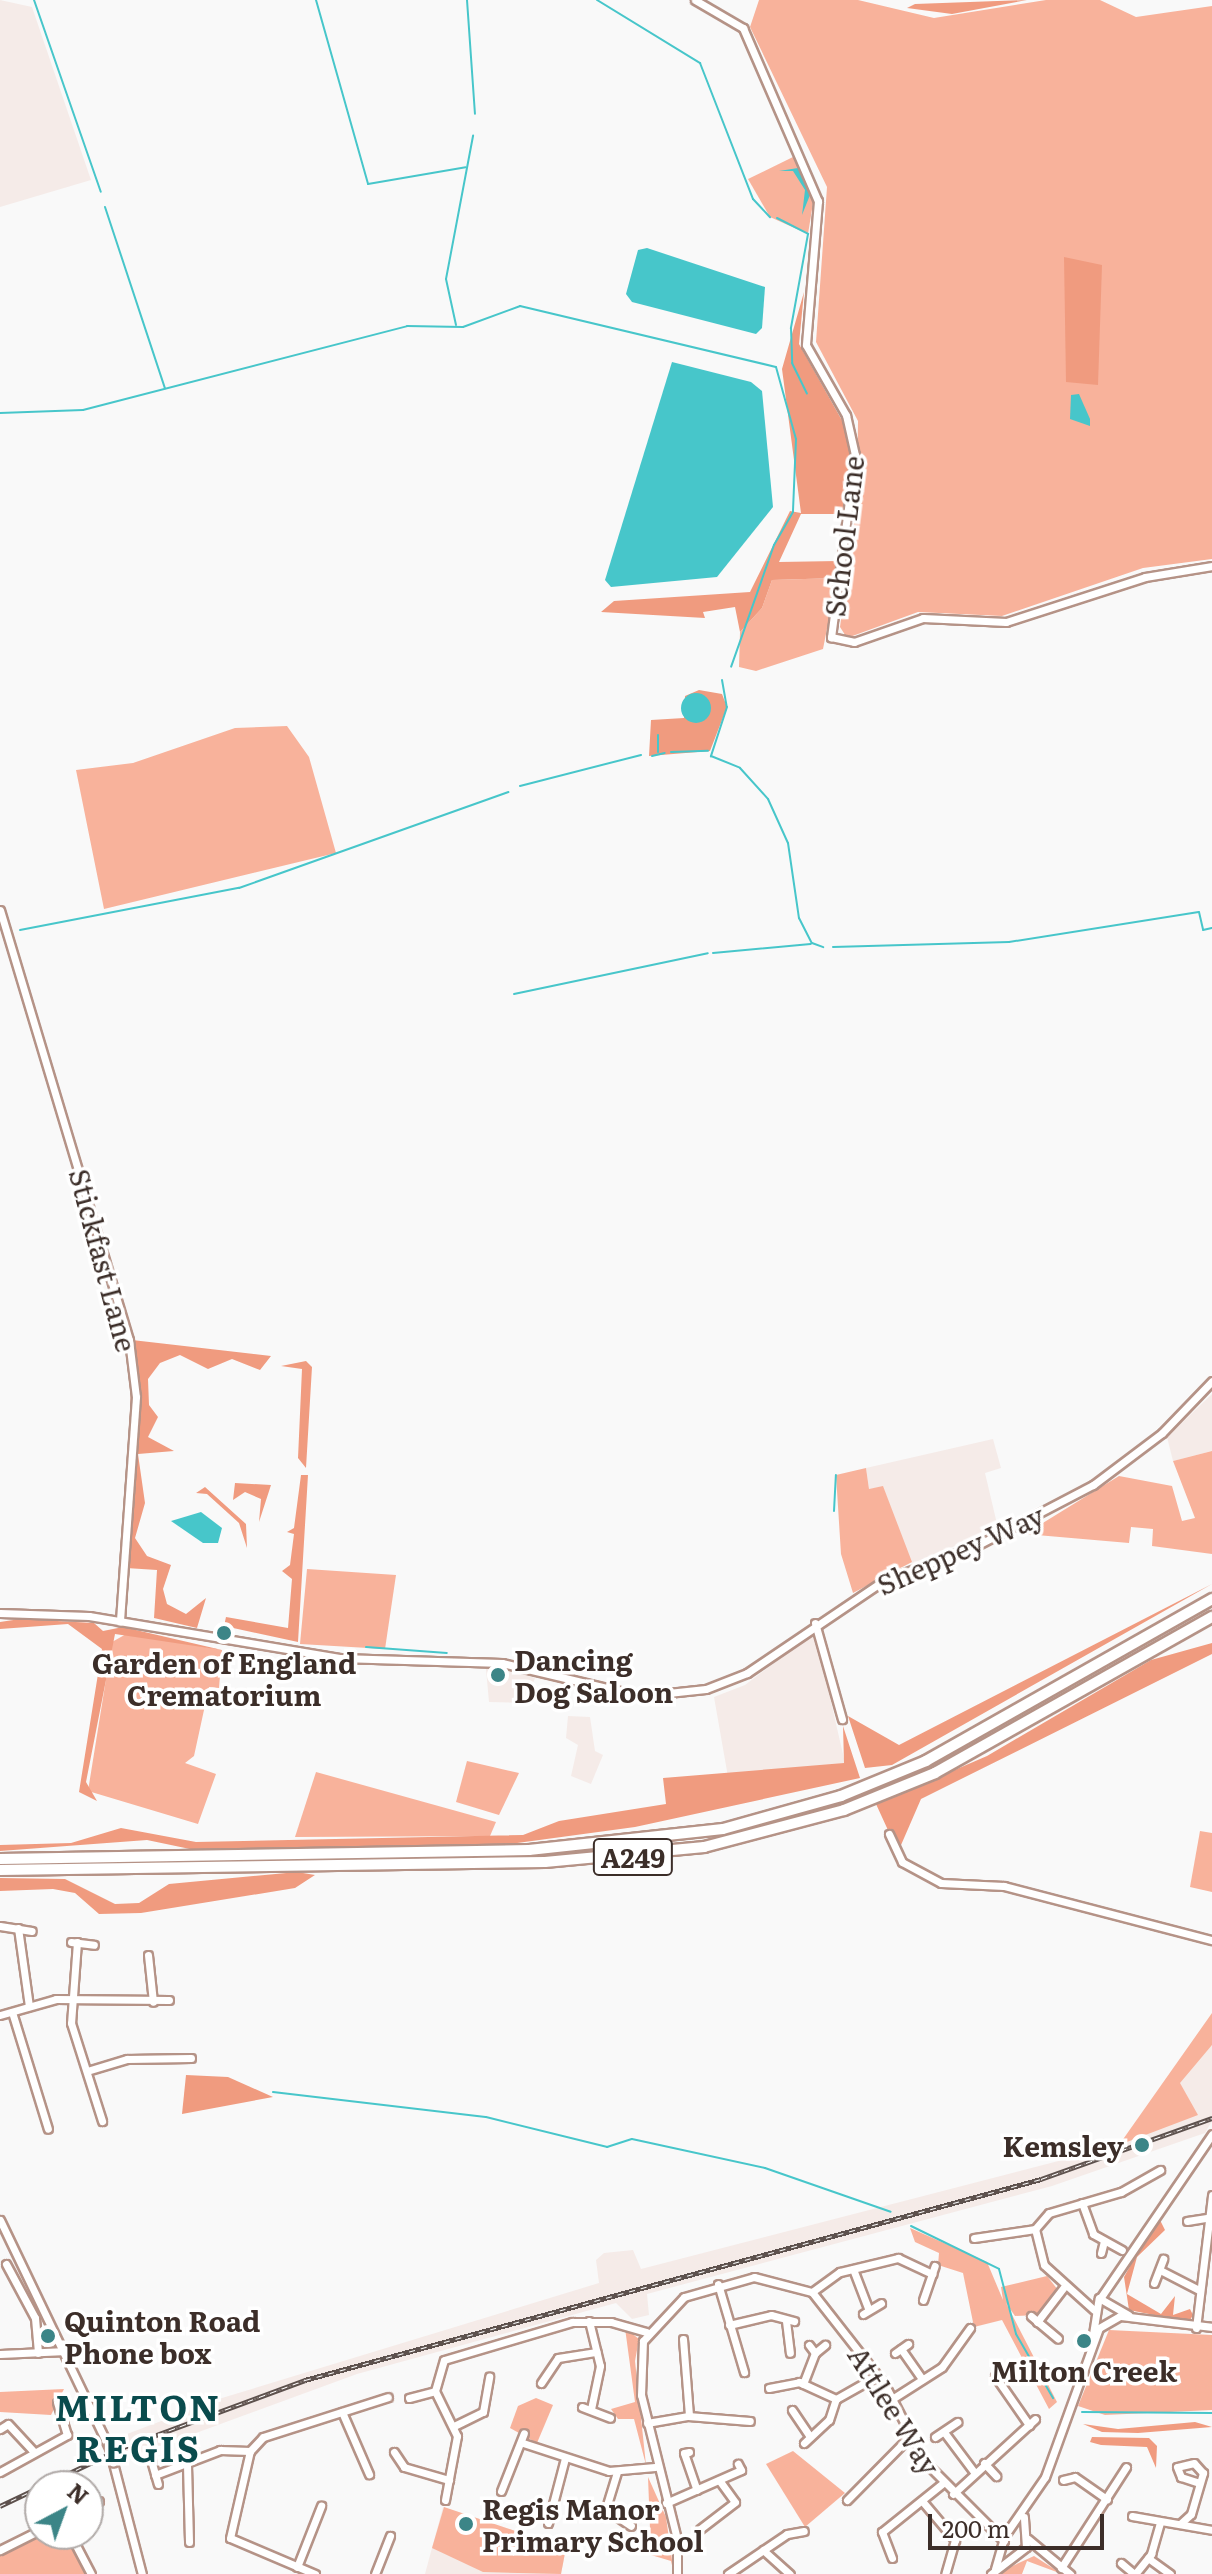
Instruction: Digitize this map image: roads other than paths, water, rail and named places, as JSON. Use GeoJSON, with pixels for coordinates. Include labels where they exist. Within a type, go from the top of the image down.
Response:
{"type":"FeatureCollection","features":[{"type":"Feature","properties":{"kind":"highway","name":"A249"},"geometry":{"type":"LineString","coordinates":[[0,1859],[550,1849],[723,1829],[841,1796],[926,1761],[1169,1621],[1212,1600]]}},
{"type":"Feature","properties":{"kind":"highway","name":"A249"},"geometry":{"type":"LineString","coordinates":[[0,1870],[545,1862],[704,1847],[844,1810],[935,1773],[1212,1617]]}},
{"type":"Feature","properties":{"kind":"highway","name":"A249"},"geometry":{"type":"LineString","coordinates":[[1178,1634],[1212,1624]]}},
{"type":"Feature","properties":{"kind":"street","name":"School Lane"},"geometry":{"type":"LineString","coordinates":[[695,0],[743,28],[818,201],[806,345],[846,415],[855,455],[831,637],[854,642],[923,618],[1006,622],[1145,577],[1212,566]]}},
{"type":"Feature","properties":{"kind":"street","name":"Stickfast Lane"},"geometry":{"type":"LineString","coordinates":[[0,910],[129,1340],[136,1397],[120,1621]]}},
{"type":"Feature","properties":{"kind":"street","name":"Sheppey Way"},"geometry":{"type":"LineString","coordinates":[[0,1613],[120,1621],[340,1658],[502,1663],[640,1696],[733,1680],[815,1623],[883,1581],[978,1545],[1076,1496],[1162,1433],[1212,1381]]}},
{"type":"Feature","properties":{"kind":"street"},"geometry":{"type":"LineString","coordinates":[[815,1623],[842,1719]]}},
{"type":"Feature","properties":{"kind":"street"},"geometry":{"type":"LineString","coordinates":[[889,1834],[902,1862],[941,1883],[1004,1886],[1212,1940]]}},
{"type":"Feature","properties":{"kind":"street"},"geometry":{"type":"LineString","coordinates":[[2,1925],[32,1931]]}},
{"type":"Feature","properties":{"kind":"street"},"geometry":{"type":"LineString","coordinates":[[18,1928],[29,2006]]}},
{"type":"Feature","properties":{"kind":"street"},"geometry":{"type":"LineString","coordinates":[[94,1945],[74,1942],[69,2001],[102,2121]]}},
{"type":"Feature","properties":{"kind":"street"},"geometry":{"type":"LineString","coordinates":[[148,1955],[153,2002]]}},
{"type":"Feature","properties":{"kind":"street"},"geometry":{"type":"LineString","coordinates":[[0,2015],[29,2006],[69,2001],[169,2000]]}},
{"type":"Feature","properties":{"kind":"street"},"geometry":{"type":"LineString","coordinates":[[12,2012],[48,2129]]}},
{"type":"Feature","properties":{"kind":"street"},"geometry":{"type":"LineString","coordinates":[[87,2071],[127,2059],[191,2058]]}},
{"type":"Feature","properties":{"kind":"street"},"geometry":{"type":"LineString","coordinates":[[993,2572],[1019,2552],[1025,2536],[1024,2517],[1093,2336],[1094,2311],[1100,2298],[1116,2281],[1212,2134]]}},
{"type":"Feature","properties":{"kind":"street"},"geometry":{"type":"LineString","coordinates":[[974,2238],[988,2240],[1035,2229],[1049,2213],[1082,2203],[1160,2170]]}},
{"type":"Feature","properties":{"kind":"street"},"geometry":{"type":"LineString","coordinates":[[1196,2328],[1199,2290],[1211,2263],[1207,2218],[1212,2195]]}},
{"type":"Feature","properties":{"kind":"street"},"geometry":{"type":"LineString","coordinates":[[1082,2203],[1090,2230],[1122,2250]]}},
{"type":"Feature","properties":{"kind":"street"},"geometry":{"type":"LineString","coordinates":[[1187,2221],[1207,2218]]}},
{"type":"Feature","properties":{"kind":"street"},"geometry":{"type":"LineString","coordinates":[[0,2220],[66,2351],[109,2447],[142,2574]]}},
{"type":"Feature","properties":{"kind":"street"},"geometry":{"type":"LineString","coordinates":[[1035,2229],[1041,2259],[1064,2287],[1094,2311],[1109,2318],[1132,2317],[1196,2328],[1212,2327]]}},
{"type":"Feature","properties":{"kind":"street"},"geometry":{"type":"LineString","coordinates":[[1101,2253],[1104,2241]]}},
{"type":"Feature","properties":{"kind":"street"},"geometry":{"type":"LineString","coordinates":[[677,2574],[666,2503],[655,2467],[639,2374],[647,2332],[672,2305],[718,2284],[769,2278],[812,2292],[853,2269],[898,2258],[934,2270],[923,2300]]}},
{"type":"Feature","properties":{"kind":"street"},"geometry":{"type":"LineString","coordinates":[[1154,2283],[1163,2259]]}},
{"type":"Feature","properties":{"kind":"street"},"geometry":{"type":"LineString","coordinates":[[6,2269],[35,2318],[38,2353]]}},
{"type":"Feature","properties":{"kind":"street"},"geometry":{"type":"LineString","coordinates":[[853,2269],[866,2311],[881,2303]]}},
{"type":"Feature","properties":{"kind":"street"},"geometry":{"type":"LineString","coordinates":[[1160,2270],[1199,2290]]}},
{"type":"Feature","properties":{"kind":"street"},"geometry":{"type":"LineString","coordinates":[[1093,2336],[1109,2318],[1116,2281]]}},
{"type":"Feature","properties":{"kind":"street"},"geometry":{"type":"LineString","coordinates":[[718,2284],[738,2368]]}},
{"type":"Feature","properties":{"kind":"street"},"geometry":{"type":"LineString","coordinates":[[1058,2339],[1034,2319],[1064,2287]]}},
{"type":"Feature","properties":{"kind":"street","name":"Attlee Way"},"geometry":{"type":"LineString","coordinates":[[812,2292],[892,2399],[942,2484],[986,2521],[1004,2543],[1019,2552],[1040,2555]]}},
{"type":"Feature","properties":{"kind":"street"},"geometry":{"type":"LineString","coordinates":[[1073,2293],[1114,2302],[1132,2317]]}},
{"type":"Feature","properties":{"kind":"street"},"geometry":{"type":"LineString","coordinates":[[729,2325],[771,2315],[790,2321],[790,2353]]}},
{"type":"Feature","properties":{"kind":"street"},"geometry":{"type":"LineString","coordinates":[[445,2500],[454,2426],[435,2391],[436,2372],[453,2353],[589,2321],[647,2332]]}},
{"type":"Feature","properties":{"kind":"street"},"geometry":{"type":"LineString","coordinates":[[589,2321],[602,2376],[591,2409]]}},
{"type":"Feature","properties":{"kind":"street"},"geometry":{"type":"LineString","coordinates":[[892,2399],[922,2379],[970,2328]]}},
{"type":"Feature","properties":{"kind":"street"},"geometry":{"type":"LineString","coordinates":[[683,2339],[677,2348],[689,2416]]}},
{"type":"Feature","properties":{"kind":"street"},"geometry":{"type":"LineString","coordinates":[[809,2345],[815,2353]]}},
{"type":"Feature","properties":{"kind":"street"},"geometry":{"type":"LineString","coordinates":[[803,2384],[815,2353],[825,2345]]}},
{"type":"Feature","properties":{"kind":"street"},"geometry":{"type":"LineString","coordinates":[[902,2349],[922,2379]]}},
{"type":"Feature","properties":{"kind":"street"},"geometry":{"type":"LineString","coordinates":[[0,2354],[66,2351]]}},
{"type":"Feature","properties":{"kind":"street"},"geometry":{"type":"LineString","coordinates":[[541,2383],[558,2358],[597,2352]]}},
{"type":"Feature","properties":{"kind":"street"},"geometry":{"type":"LineString","coordinates":[[953,2494],[1032,2422],[1004,2382],[995,2376]]}},
{"type":"Feature","properties":{"kind":"street"},"geometry":{"type":"LineString","coordinates":[[454,2426],[483,2412],[489,2377]]}},
{"type":"Feature","properties":{"kind":"street"},"geometry":{"type":"LineString","coordinates":[[792,2410],[807,2440],[829,2420],[836,2399],[875,2377]]}},
{"type":"Feature","properties":{"kind":"street"},"geometry":{"type":"LineString","coordinates":[[769,2388],[803,2384],[836,2399]]}},
{"type":"Feature","properties":{"kind":"street"},"geometry":{"type":"LineString","coordinates":[[409,2398],[435,2391]]}},
{"type":"Feature","properties":{"kind":"street"},"geometry":{"type":"LineString","coordinates":[[315,2574],[230,2538],[250,2451],[263,2437],[388,2397]]}},
{"type":"Feature","properties":{"kind":"street"},"geometry":{"type":"LineString","coordinates":[[0,2472],[67,2435],[57,2403]]}},
{"type":"Feature","properties":{"kind":"street"},"geometry":{"type":"LineString","coordinates":[[582,2407],[610,2418]]}},
{"type":"Feature","properties":{"kind":"street"},"geometry":{"type":"LineString","coordinates":[[342,2412],[369,2474]]}},
{"type":"Feature","properties":{"kind":"street"},"geometry":{"type":"LineString","coordinates":[[647,2423],[689,2416],[750,2421]]}},
{"type":"Feature","properties":{"kind":"street"},"geometry":{"type":"LineString","coordinates":[[935,2437],[957,2422]]}},
{"type":"Feature","properties":{"kind":"street"},"geometry":{"type":"LineString","coordinates":[[0,2429],[8,2424],[34,2452]]}},
{"type":"Feature","properties":{"kind":"street"},"geometry":{"type":"LineString","coordinates":[[944,2432],[974,2472]]}},
{"type":"Feature","properties":{"kind":"street"},"geometry":{"type":"LineString","coordinates":[[501,2491],[523,2443],[524,2433]]}},
{"type":"Feature","properties":{"kind":"street"},"geometry":{"type":"LineString","coordinates":[[847,2500],[889,2450],[911,2435]]}},
{"type":"Feature","properties":{"kind":"street"},"geometry":{"type":"LineString","coordinates":[[523,2443],[617,2472],[655,2467]]}},
{"type":"Feature","properties":{"kind":"street"},"geometry":{"type":"LineString","coordinates":[[880,2446],[889,2450]]}},
{"type":"Feature","properties":{"kind":"street"},"geometry":{"type":"LineString","coordinates":[[155,2475],[220,2450],[250,2451]]}},
{"type":"Feature","properties":{"kind":"street"},"geometry":{"type":"LineString","coordinates":[[394,2452],[400,2465],[449,2480]]}},
{"type":"Feature","properties":{"kind":"street"},"geometry":{"type":"LineString","coordinates":[[689,2452],[684,2453],[697,2490]]}},
{"type":"Feature","properties":{"kind":"street"},"geometry":{"type":"LineString","coordinates":[[548,2523],[565,2458]]}},
{"type":"Feature","properties":{"kind":"street"},"geometry":{"type":"LineString","coordinates":[[151,2460],[158,2484]]}},
{"type":"Feature","properties":{"kind":"street"},"geometry":{"type":"LineString","coordinates":[[984,2463],[996,2476]]}},
{"type":"Feature","properties":{"kind":"street"},"geometry":{"type":"LineString","coordinates":[[666,2503],[741,2470],[738,2464]]}},
{"type":"Feature","properties":{"kind":"street"},"geometry":{"type":"LineString","coordinates":[[187,2465],[189,2542]]}},
{"type":"Feature","properties":{"kind":"street"},"geometry":{"type":"LineString","coordinates":[[1061,2568],[1126,2467]]}},
{"type":"Feature","properties":{"kind":"street"},"geometry":{"type":"LineString","coordinates":[[617,2472],[606,2509],[631,2526]]}},
{"type":"Feature","properties":{"kind":"street"},"geometry":{"type":"LineString","coordinates":[[1063,2480],[1075,2477],[1107,2499]]}},
{"type":"Feature","properties":{"kind":"street"},"geometry":{"type":"LineString","coordinates":[[700,2529],[735,2502],[719,2480]]}},
{"type":"Feature","properties":{"kind":"street"},"geometry":{"type":"LineString","coordinates":[[1181,2523],[1199,2483]]}},
{"type":"Feature","properties":{"kind":"street"},"geometry":{"type":"LineString","coordinates":[[890,2551],[882,2532],[942,2484]]}},
{"type":"Feature","properties":{"kind":"street"},"geometry":{"type":"LineString","coordinates":[[923,2502],[955,2540],[945,2574]]}},
{"type":"Feature","properties":{"kind":"street"},"geometry":{"type":"LineString","coordinates":[[297,2567],[321,2506]]}},
{"type":"Feature","properties":{"kind":"street"},"geometry":{"type":"LineString","coordinates":[[1132,2516],[1212,2530]]}},
{"type":"Feature","properties":{"kind":"street"},"geometry":{"type":"LineString","coordinates":[[993,2572],[1011,2530],[1024,2517]]}},
{"type":"Feature","properties":{"kind":"street","name":"Attlee Way"},"geometry":{"type":"LineString","coordinates":[[986,2521],[1025,2536]]}},
{"type":"Feature","properties":{"kind":"street"},"geometry":{"type":"LineString","coordinates":[[1121,2563],[1134,2574],[1148,2558],[1160,2522]]}},
{"type":"Feature","properties":{"kind":"street"},"geometry":{"type":"LineString","coordinates":[[728,2574],[763,2550],[804,2531]]}},
{"type":"Feature","properties":{"kind":"street"},"geometry":{"type":"LineString","coordinates":[[375,2574],[390,2536]]}},
{"type":"Feature","properties":{"kind":"street"},"geometry":{"type":"LineString","coordinates":[[1025,2536],[1040,2555],[1070,2574]]}},
{"type":"Feature","properties":{"kind":"street"},"geometry":{"type":"LineString","coordinates":[[0,2550],[24,2538]]}},
{"type":"Feature","properties":{"kind":"street"},"geometry":{"type":"LineString","coordinates":[[78,2550],[91,2574]]}},
{"type":"Feature","properties":{"kind":"street"},"geometry":{"type":"LineString","coordinates":[[763,2550],[790,2574]]}},
{"type":"Feature","properties":{"kind":"street"},"geometry":{"type":"LineString","coordinates":[[1148,2558],[1170,2574]]}},
{"type":"Feature","properties":{"kind":"water"},"geometry":{"type":"Polygon","coordinates":[[[798,168],[810,195],[802,215],[805,190],[793,171],[779,171],[798,168]]]}},
{"type":"Feature","properties":{"kind":"water"},"geometry":{"type":"Polygon","coordinates":[[[647,248],[765,287],[762,328],[756,334],[632,302],[626,294],[638,250],[647,248]]]}},
{"type":"Feature","properties":{"kind":"water"},"geometry":{"type":"Polygon","coordinates":[[[672,362],[751,382],[762,391],[773,507],[717,577],[611,587],[605,580],[672,362]]]}},
{"type":"Feature","properties":{"kind":"water"},"geometry":{"type":"Polygon","coordinates":[[[1079,394],[1090,426],[1070,419],[1071,395],[1079,394]]]}},
{"type":"Feature","properties":{"kind":"water"},"geometry":{"type":"Polygon","coordinates":[[[696,693],[707,697],[711,708],[707,719],[696,723],[685,719],[681,708],[685,697],[696,693]]]}},
{"type":"Feature","properties":{"kind":"water"},"geometry":{"type":"Polygon","coordinates":[[[201,1512],[222,1528],[218,1543],[203,1543],[171,1521],[201,1512]]]}},
{"type":"Feature","properties":{"kind":"waterway"},"geometry":{"type":"LineString","coordinates":[[34,0],[101,192]]}},
{"type":"Feature","properties":{"kind":"waterway"},"geometry":{"type":"LineString","coordinates":[[316,0],[368,184],[466,167]]}},
{"type":"Feature","properties":{"kind":"waterway"},"geometry":{"type":"LineString","coordinates":[[467,0],[475,114]]}},
{"type":"Feature","properties":{"kind":"waterway"},"geometry":{"type":"LineString","coordinates":[[597,0],[700,63],[753,199],[770,217]]}},
{"type":"Feature","properties":{"kind":"waterway"},"geometry":{"type":"LineString","coordinates":[[456,325],[446,279],[473,136]]}},
{"type":"Feature","properties":{"kind":"waterway"},"geometry":{"type":"LineString","coordinates":[[105,207],[165,388]]}},
{"type":"Feature","properties":{"kind":"waterway"},"geometry":{"type":"LineString","coordinates":[[777,218],[808,234],[791,328],[792,363],[807,394]]}},
{"type":"Feature","properties":{"kind":"waterway"},"geometry":{"type":"LineString","coordinates":[[0,413],[83,410],[407,326],[463,327],[520,306],[776,367],[796,439],[793,512],[774,545],[731,667]]}},
{"type":"Feature","properties":{"kind":"waterway"},"geometry":{"type":"LineString","coordinates":[[722,680],[727,707],[711,756],[740,768],[768,799],[788,843],[799,918],[812,943],[823,947]]}},
{"type":"Feature","properties":{"kind":"waterway"},"geometry":{"type":"LineString","coordinates":[[658,735],[658,752]]}},
{"type":"Feature","properties":{"kind":"waterway"},"geometry":{"type":"LineString","coordinates":[[671,752],[708,751]]}},
{"type":"Feature","properties":{"kind":"waterway"},"geometry":{"type":"LineString","coordinates":[[652,756],[665,753]]}},
{"type":"Feature","properties":{"kind":"waterway"},"geometry":{"type":"LineString","coordinates":[[520,786],[641,755]]}},
{"type":"Feature","properties":{"kind":"waterway"},"geometry":{"type":"LineString","coordinates":[[20,930],[239,888],[508,792]]}},
{"type":"Feature","properties":{"kind":"waterway"},"geometry":{"type":"LineString","coordinates":[[833,947],[1009,942],[1199,912],[1203,930],[1212,928]]}},
{"type":"Feature","properties":{"kind":"waterway"},"geometry":{"type":"LineString","coordinates":[[713,953],[811,944]]}},
{"type":"Feature","properties":{"kind":"waterway"},"geometry":{"type":"LineString","coordinates":[[514,994],[708,953]]}},
{"type":"Feature","properties":{"kind":"waterway"},"geometry":{"type":"LineString","coordinates":[[834,1511],[836,1475]]}},
{"type":"Feature","properties":{"kind":"waterway"},"geometry":{"type":"LineString","coordinates":[[366,1647],[447,1653]]}},
{"type":"Feature","properties":{"kind":"waterway"},"geometry":{"type":"LineString","coordinates":[[273,2092],[486,2117],[607,2147],[632,2139],[765,2168],[891,2212]]}},
{"type":"Feature","properties":{"kind":"waterway"},"geometry":{"type":"LineString","coordinates":[[911,2226],[999,2269],[1016,2334],[1053,2398]]}},
{"type":"Feature","properties":{"kind":"waterway"},"geometry":{"type":"LineString","coordinates":[[1082,2412],[1212,2413]]}},
{"type":"Feature","properties":{"kind":"railway"},"geometry":{"type":"LineString","coordinates":[[0,2506],[124,2447],[305,2380],[1041,2179],[1212,2118]]}},
{"type":"Feature","properties":{"kind":"place","name":"Garden of England Crematorium"},"geometry":{"type":"Point","coordinates":[224,1633]}},
{"type":"Feature","properties":{"kind":"place","name":"Dancing Dog Saloon"},"geometry":{"type":"Point","coordinates":[498,1675]}},
{"type":"Feature","properties":{"kind":"place","name":"Kemsley"},"geometry":{"type":"Point","coordinates":[1142,2145]}},
{"type":"Feature","properties":{"kind":"place","name":"Quinton Road Phone box"},"geometry":{"type":"Point","coordinates":[48,2336]}},
{"type":"Feature","properties":{"kind":"place","name":"Milton Creek"},"geometry":{"type":"Point","coordinates":[1084,2341]}},
{"type":"Feature","properties":{"kind":"place","name":"Regis Manor Primary School"},"geometry":{"type":"Point","coordinates":[466,2524]}},
{"type":"Feature","properties":{"kind":"district","name":"MILTON REGIS"},"geometry":{"type":"Point","coordinates":[138,2426]}}]}
